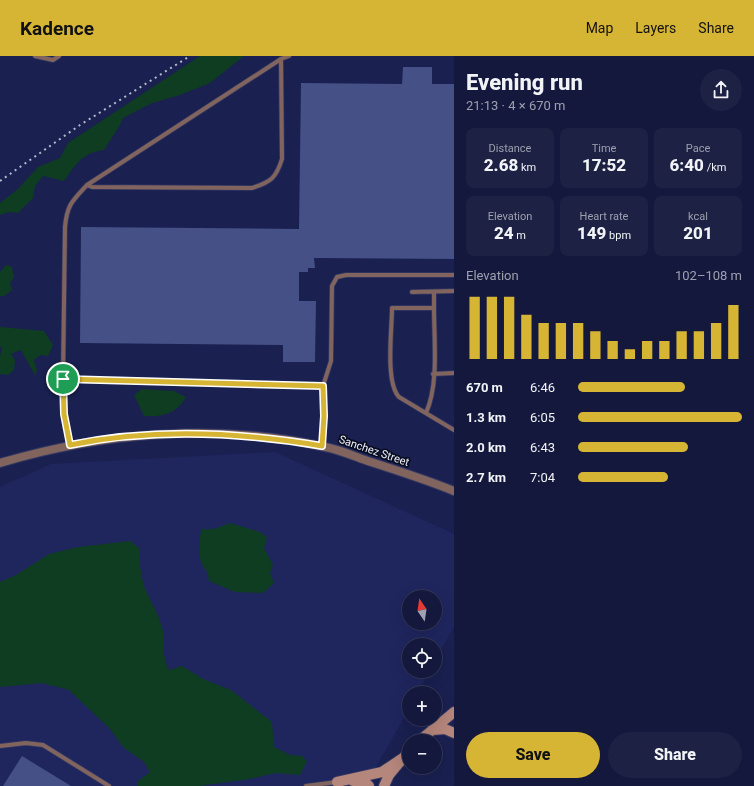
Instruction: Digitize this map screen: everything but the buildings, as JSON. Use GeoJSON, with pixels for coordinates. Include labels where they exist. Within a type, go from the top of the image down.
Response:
{"type":"FeatureCollection","features":[{"type":"Feature","properties":{"kind":"street","name":"Sanchez Street"},"geometry":{"type":"LineString","coordinates":[[0,463],[39,452],[92,441],[151,435],[214,434],[272,438],[322,446],[454,491]]}},
{"type":"Feature","properties":{"kind":"street"},"geometry":{"type":"LineString","coordinates":[[427,734],[454,712]]}},
{"type":"Feature","properties":{"kind":"street"},"geometry":{"type":"LineString","coordinates":[[432,730],[445,729],[454,733]]}},
{"type":"Feature","properties":{"kind":"street"},"geometry":{"type":"LineString","coordinates":[[338,782],[382,772],[402,757]]}},
{"type":"Feature","properties":{"kind":"street"},"geometry":{"type":"LineString","coordinates":[[384,786],[402,760]]}},
{"type":"Feature","properties":{"kind":"street"},"geometry":{"type":"LineString","coordinates":[[338,782],[359,781],[365,782],[369,786]]}},
{"type":"Feature","properties":{"kind":"lane"},"geometry":{"type":"LineString","coordinates":[[35,56],[53,60],[59,56]]}},
{"type":"Feature","properties":{"kind":"lane"},"geometry":{"type":"LineString","coordinates":[[70,445],[64,414],[63,379],[66,213],[70,203],[87,185],[281,59],[289,56]]}},
{"type":"Feature","properties":{"kind":"lane"},"geometry":{"type":"LineString","coordinates":[[87,185],[92,188],[252,188],[266,184],[277,173],[282,159],[281,59]]}},
{"type":"Feature","properties":{"kind":"lane"},"geometry":{"type":"LineString","coordinates":[[322,446],[324,416],[323,386],[331,361],[332,286],[337,277],[346,275],[454,275]]}},
{"type":"Feature","properties":{"kind":"lane"},"geometry":{"type":"LineString","coordinates":[[412,292],[454,291]]}},
{"type":"Feature","properties":{"kind":"lane"},"geometry":{"type":"LineString","coordinates":[[426,413],[432,395],[434,292]]}},
{"type":"Feature","properties":{"kind":"lane"},"geometry":{"type":"LineString","coordinates":[[434,308],[392,308],[392,384],[399,397],[454,430]]}},
{"type":"Feature","properties":{"kind":"lane"},"geometry":{"type":"LineString","coordinates":[[433,374],[454,373]]}},
{"type":"Feature","properties":{"kind":"lane"},"geometry":{"type":"LineString","coordinates":[[63,379],[323,386]]}},
{"type":"Feature","properties":{"kind":"lane"},"geometry":{"type":"LineString","coordinates":[[0,746],[26,743],[44,745],[109,786]]}},
{"type":"Feature","properties":{"kind":"lane"},"geometry":{"type":"LineString","coordinates":[[306,786],[338,782]]}},
{"type":"Feature","properties":{"kind":"shaded area"},"geometry":{"type":"Polygon","coordinates":[[[275,452],[454,534],[454,626],[442,648],[442,638],[402,638],[402,678],[426,678],[421,686],[402,686],[402,721],[365,786],[0,786],[0,487],[51,464],[275,452]]]}},
{"type":"Feature","properties":{"kind":"green space"},"geometry":{"type":"Polygon","coordinates":[[[200,56],[244,56],[210,83],[180,95],[152,103],[123,118],[104,150],[96,151],[85,156],[64,181],[43,176],[35,186],[33,198],[18,213],[9,212],[0,215],[0,203],[18,189],[38,167],[60,158],[68,143],[200,56]]]}},
{"type":"Feature","properties":{"kind":"green space"},"geometry":{"type":"Polygon","coordinates":[[[6,265],[12,267],[14,278],[10,283],[12,290],[4,296],[0,296],[0,272],[6,265]]]}},
{"type":"Feature","properties":{"kind":"green space"},"geometry":{"type":"Polygon","coordinates":[[[0,327],[44,331],[53,345],[48,356],[40,355],[34,360],[37,371],[35,375],[21,350],[11,354],[15,360],[14,370],[8,375],[0,374],[0,356],[2,347],[0,347],[0,327]]]}},
{"type":"Feature","properties":{"kind":"green space"},"geometry":{"type":"Polygon","coordinates":[[[142,389],[174,391],[186,397],[173,411],[163,415],[144,416],[134,395],[142,389]]]}},
{"type":"Feature","properties":{"kind":"green space"},"geometry":{"type":"Polygon","coordinates":[[[230,523],[260,532],[267,537],[264,548],[273,565],[270,573],[274,583],[263,593],[235,592],[209,581],[207,572],[202,564],[199,551],[199,542],[202,529],[214,529],[230,523]]]}},
{"type":"Feature","properties":{"kind":"green space"},"geometry":{"type":"Polygon","coordinates":[[[130,541],[139,548],[143,582],[162,626],[164,637],[164,654],[169,670],[182,666],[203,679],[231,690],[272,722],[274,747],[290,755],[302,756],[307,761],[300,775],[276,773],[250,779],[199,786],[137,786],[137,782],[150,772],[144,762],[123,747],[110,729],[69,690],[42,683],[0,687],[0,582],[16,575],[49,554],[78,547],[130,541]]]}},
{"type":"Feature","properties":{"kind":"railway"},"geometry":{"type":"LineString","coordinates":[[0,181],[80,125],[190,56]]}},
{"type":"Feature","properties":{"kind":"route"},"geometry":{"type":"LineString","coordinates":[[63,379],[323,386],[324,416],[322,446],[272,438],[214,434],[151,435],[92,441],[70,445],[64,414],[63,379]]}}]}
